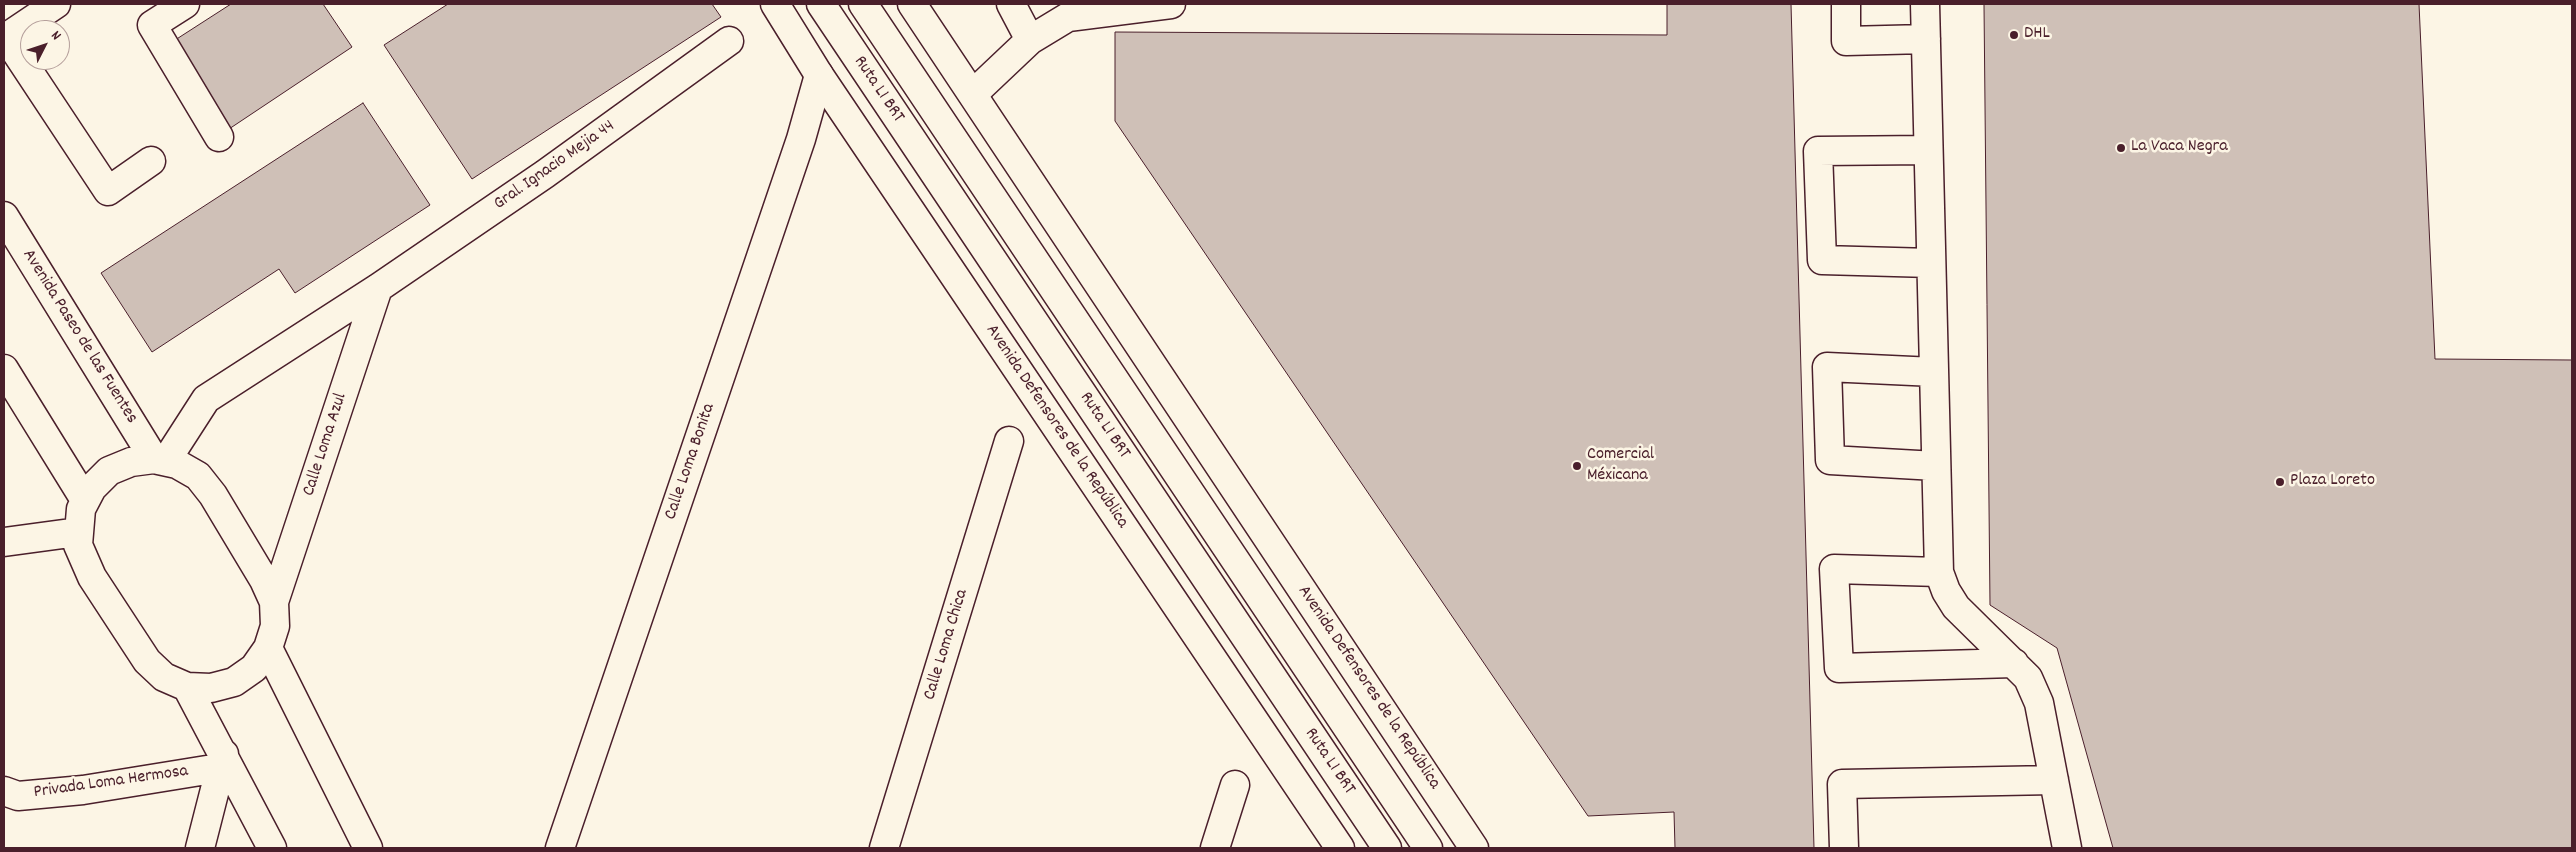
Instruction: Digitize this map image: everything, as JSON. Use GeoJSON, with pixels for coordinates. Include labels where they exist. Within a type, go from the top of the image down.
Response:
{"type":"FeatureCollection","features":[{"type":"Feature","properties":{"kind":"street"},"geometry":{"type":"LineString","coordinates":[[56,4],[5,38],[108,191],[151,161]]}},
{"type":"Feature","properties":{"kind":"street"},"geometry":{"type":"LineString","coordinates":[[186,4],[152,25],[219,137]]}},
{"type":"Feature","properties":{"kind":"street","name":"Avenida Defensores de la República"},"geometry":{"type":"LineString","coordinates":[[775,4],[819,75],[1340,848]]}},
{"type":"Feature","properties":{"kind":"street","name":"Ruta L1 BRT"},"geometry":{"type":"LineString","coordinates":[[821,4],[1387,848]]}},
{"type":"Feature","properties":{"kind":"street","name":"Ruta L1 BRT"},"geometry":{"type":"LineString","coordinates":[[863,4],[1428,848]]}},
{"type":"Feature","properties":{"kind":"street","name":"Avenida Defensores de la República"},"geometry":{"type":"LineString","coordinates":[[912,4],[974,93],[1474,848]]}},
{"type":"Feature","properties":{"kind":"street"},"geometry":{"type":"LineString","coordinates":[[1011,4],[1030,40]]}},
{"type":"Feature","properties":{"kind":"street"},"geometry":{"type":"LineString","coordinates":[[974,93],[1030,40],[1068,17],[1171,4]]}},
{"type":"Feature","properties":{"kind":"street"},"geometry":{"type":"LineString","coordinates":[[1846,4],[1846,41],[1926,39]]}},
{"type":"Feature","properties":{"kind":"street"},"geometry":{"type":"LineString","coordinates":[[1926,4],[1939,572],[1946,591],[1956,607],[2028,678],[2039,703],[2067,848]]}},
{"type":"Feature","properties":{"kind":"street","name":"Gral. Ignacio Mejia 44"},"geometry":{"type":"LineString","coordinates":[[160,460],[206,399],[378,288],[545,174],[729,41]]}},
{"type":"Feature","properties":{"kind":"street","name":"Calle Loma Bonita"},"geometry":{"type":"LineString","coordinates":[[560,848],[801,139],[819,75]]}},
{"type":"Feature","properties":{"kind":"street"},"geometry":{"type":"LineString","coordinates":[[1928,150],[1818,150],[1822,260],[1931,263]]}},
{"type":"Feature","properties":{"kind":"street","name":"Avenida Paseo de las Fuentes"},"geometry":{"type":"LineString","coordinates":[[4,216],[160,460]]}},
{"type":"Feature","properties":{"kind":"street","name":"Calle Loma Azul"},"geometry":{"type":"LineString","coordinates":[[274,602],[378,288]]}},
{"type":"Feature","properties":{"kind":"street"},"geometry":{"type":"LineString","coordinates":[[1934,372],[1827,367],[1830,460],[1936,466]]}},
{"type":"Feature","properties":{"kind":"street"},"geometry":{"type":"LineString","coordinates":[[4,369],[86,500]]}},
{"type":"Feature","properties":{"kind":"street","name":"Calle Loma Chica"},"geometry":{"type":"LineString","coordinates":[[884,848],[1009,441]]}},
{"type":"Feature","properties":{"kind":"street"},"geometry":{"type":"LineString","coordinates":[[160,460],[198,476],[213,495],[274,602],[275,626],[268,648],[254,668],[234,682],[211,688],[186,687],[164,677],[146,661],[92,576],[78,545],[81,509],[92,488],[110,471],[131,462],[160,460]]}},
{"type":"Feature","properties":{"kind":"street"},"geometry":{"type":"LineString","coordinates":[[4,542],[78,532]]}},
{"type":"Feature","properties":{"kind":"street"},"geometry":{"type":"LineString","coordinates":[[1939,572],[1834,569],[1838,668],[2014,663]]}},
{"type":"Feature","properties":{"kind":"street"},"geometry":{"type":"LineString","coordinates":[[268,648],[368,848]]}},
{"type":"Feature","properties":{"kind":"street"},"geometry":{"type":"LineString","coordinates":[[186,687],[221,761],[272,848]]}},
{"type":"Feature","properties":{"kind":"street"},"geometry":{"type":"LineString","coordinates":[[200,848],[221,761]]}},
{"type":"Feature","properties":{"kind":"street","name":"Privada Loma Hermosa"},"geometry":{"type":"LineString","coordinates":[[4,791],[18,796],[83,790],[221,761]]}},
{"type":"Feature","properties":{"kind":"street"},"geometry":{"type":"LineString","coordinates":[[1844,848],[1842,784],[2054,780]]}},
{"type":"Feature","properties":{"kind":"street"},"geometry":{"type":"LineString","coordinates":[[1215,848],[1235,786]]}},
{"type":"Feature","properties":{"kind":"building"},"geometry":{"type":"Polygon","coordinates":[[[231,4],[323,4],[352,47],[229,129],[172,42],[231,4]]]}},
{"type":"Feature","properties":{"kind":"building"},"geometry":{"type":"Polygon","coordinates":[[[448,4],[712,4],[721,17],[472,179],[384,45],[448,4]]]}},
{"type":"Feature","properties":{"kind":"building","name":"Comercial Méxicana"},"geometry":{"type":"Polygon","coordinates":[[[1667,4],[1791,4],[1814,848],[1675,848],[1674,812],[1588,816],[1115,121],[1115,32],[1667,35],[1667,4]]]}},
{"type":"Feature","properties":{"kind":"building","name":"Plaza Loreto"},"geometry":{"type":"Polygon","coordinates":[[[1984,4],[2419,4],[2435,359],[2572,360],[2572,848],[2113,848],[2057,648],[1990,605],[1984,4]]]}},
{"type":"Feature","properties":{"kind":"building"},"geometry":{"type":"Polygon","coordinates":[[[363,103],[430,205],[295,293],[279,269],[152,352],[101,273],[363,103]]]}},
{"type":"Feature","properties":{"kind":"place","name":"DHL"},"geometry":{"type":"Point","coordinates":[2014,35]}},
{"type":"Feature","properties":{"kind":"place","name":"La Vaca Negra"},"geometry":{"type":"Point","coordinates":[2121,148]}},
{"type":"Feature","properties":{"kind":"place","name":"Comercial Méxicana"},"geometry":{"type":"Point","coordinates":[1577,466]}},
{"type":"Feature","properties":{"kind":"place","name":"Plaza Loreto"},"geometry":{"type":"Point","coordinates":[2280,482]}}]}
